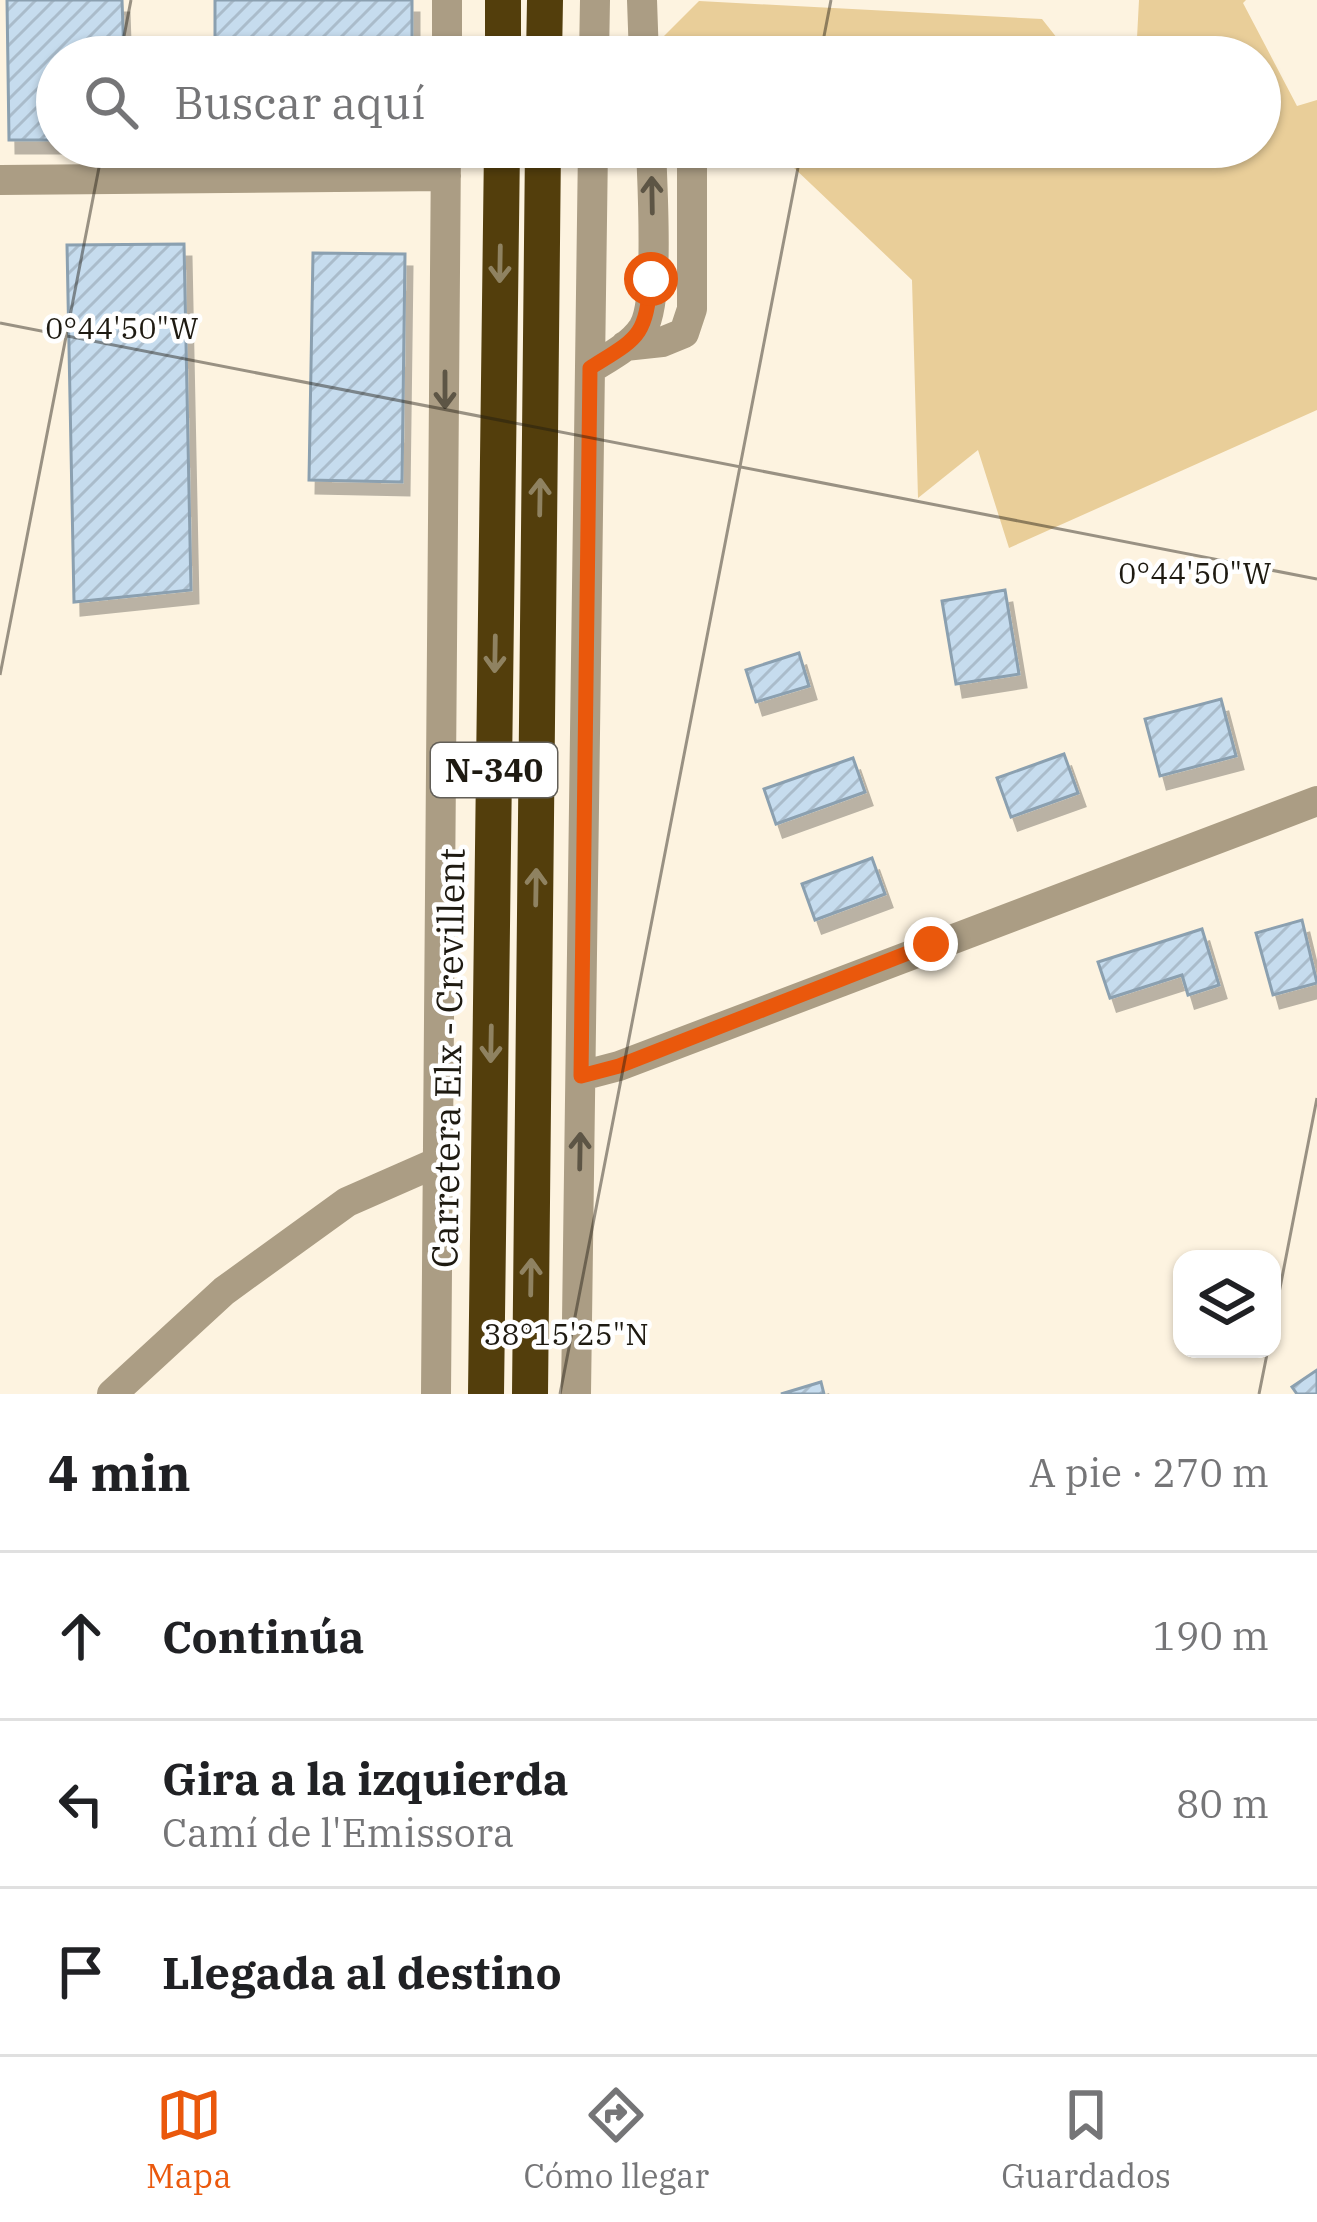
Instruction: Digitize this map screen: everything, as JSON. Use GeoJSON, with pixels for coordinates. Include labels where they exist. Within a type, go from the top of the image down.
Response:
{"type":"FeatureCollection","features":[{"type":"Feature","properties":{"kind":"highway"},"geometry":{"type":"LineString","coordinates":[[502,36],[503,0]]}},
{"type":"Feature","properties":{"kind":"highway"},"geometry":{"type":"LineString","coordinates":[[544,36],[545,0]]}},
{"type":"Feature","properties":{"kind":"highway","name":"Carretera Elx - Crevillent"},"geometry":{"type":"LineString","coordinates":[[486,1394],[502,168]]}},
{"type":"Feature","properties":{"kind":"highway","name":"N-340"},"geometry":{"type":"LineString","coordinates":[[530,1394],[543,168]]}},
{"type":"Feature","properties":{"kind":"street"},"geometry":{"type":"LineString","coordinates":[[447,0],[447,36]]}},
{"type":"Feature","properties":{"kind":"street"},"geometry":{"type":"LineString","coordinates":[[595,0],[595,36]]}},
{"type":"Feature","properties":{"kind":"street"},"geometry":{"type":"LineString","coordinates":[[642,0],[643,36]]}},
{"type":"Feature","properties":{"kind":"street"},"geometry":{"type":"LineString","coordinates":[[0,179],[289,168]]}},
{"type":"Feature","properties":{"kind":"street"},"geometry":{"type":"LineString","coordinates":[[436,1394],[446,168]]}},
{"type":"Feature","properties":{"kind":"street"},"geometry":{"type":"LineString","coordinates":[[576,1394],[593,168]]}},
{"type":"Feature","properties":{"kind":"street"},"geometry":{"type":"LineString","coordinates":[[590,368],[626,346],[646,322],[651,168]]}},
{"type":"Feature","properties":{"kind":"street"},"geometry":{"type":"LineString","coordinates":[[626,346],[662,342],[684,333],[692,309],[692,168]]}},
{"type":"Feature","properties":{"kind":"street"},"geometry":{"type":"LineString","coordinates":[[581,1076],[619,1066],[1317,801]]}},
{"type":"Feature","properties":{"kind":"street"},"geometry":{"type":"LineString","coordinates":[[112,1394],[224,1291],[347,1202],[439,1162]]}},
{"type":"Feature","properties":{"kind":"shaded area"},"geometry":{"type":"Polygon","coordinates":[[[1139,0],[1246,0],[1243,3],[1260,36],[1137,36],[1139,0]]]}},
{"type":"Feature","properties":{"kind":"shaded area"},"geometry":{"type":"Polygon","coordinates":[[[699,1],[1042,19],[1055,36],[664,36],[699,1]]]}},
{"type":"Feature","properties":{"kind":"shaded area"},"geometry":{"type":"Polygon","coordinates":[[[1281,75],[1297,106],[1317,100],[1317,410],[1009,548],[978,450],[918,498],[912,280],[794,168],[1281,168],[1281,75]]]}},
{"type":"Feature","properties":{"kind":"building"},"geometry":{"type":"Polygon","coordinates":[[[7,0],[122,0],[123,36],[36,36],[36,140],[9,140],[7,0]]]}},
{"type":"Feature","properties":{"kind":"building"},"geometry":{"type":"Polygon","coordinates":[[[215,0],[412,0],[412,36],[215,36],[215,0]]]}},
{"type":"Feature","properties":{"kind":"building"},"geometry":{"type":"Polygon","coordinates":[[[184,244],[191,590],[74,602],[67,245],[184,244]]]}},
{"type":"Feature","properties":{"kind":"building"},"geometry":{"type":"Polygon","coordinates":[[[313,253],[405,254],[402,482],[309,480],[313,253]]]}},
{"type":"Feature","properties":{"kind":"building"},"geometry":{"type":"Polygon","coordinates":[[[1005,590],[1019,674],[956,684],[942,601],[1005,590]]]}},
{"type":"Feature","properties":{"kind":"building"},"geometry":{"type":"Polygon","coordinates":[[[799,653],[809,686],[756,702],[746,670],[799,653]]]}},
{"type":"Feature","properties":{"kind":"building"},"geometry":{"type":"Polygon","coordinates":[[[1221,699],[1236,756],[1160,776],[1145,719],[1221,699]]]}},
{"type":"Feature","properties":{"kind":"building"},"geometry":{"type":"Polygon","coordinates":[[[1064,754],[1078,793],[1011,817],[997,778],[1064,754]]]}},
{"type":"Feature","properties":{"kind":"building"},"geometry":{"type":"Polygon","coordinates":[[[853,758],[865,792],[776,824],[764,789],[853,758]]]}},
{"type":"Feature","properties":{"kind":"building"},"geometry":{"type":"Polygon","coordinates":[[[872,858],[885,894],[815,920],[802,884],[872,858]]]}},
{"type":"Feature","properties":{"kind":"building"},"geometry":{"type":"Polygon","coordinates":[[[1302,920],[1317,983],[1273,995],[1256,933],[1302,920]]]}},
{"type":"Feature","properties":{"kind":"building"},"geometry":{"type":"Polygon","coordinates":[[[1202,929],[1219,985],[1188,995],[1182,975],[1110,998],[1098,962],[1202,929]]]}},
{"type":"Feature","properties":{"kind":"building"},"geometry":{"type":"Polygon","coordinates":[[[1317,1370],[1317,1394],[1297,1394],[1292,1387],[1317,1370]]]}},
{"type":"Feature","properties":{"kind":"building"},"geometry":{"type":"Polygon","coordinates":[[[821,1382],[824,1394],[781,1394],[821,1382]]]}},
{"type":"Feature","properties":{"kind":"route"},"geometry":{"type":"LineString","coordinates":[[651,279],[646,322],[632,341],[590,368],[581,1076],[619,1066],[931,944]]}}]}
